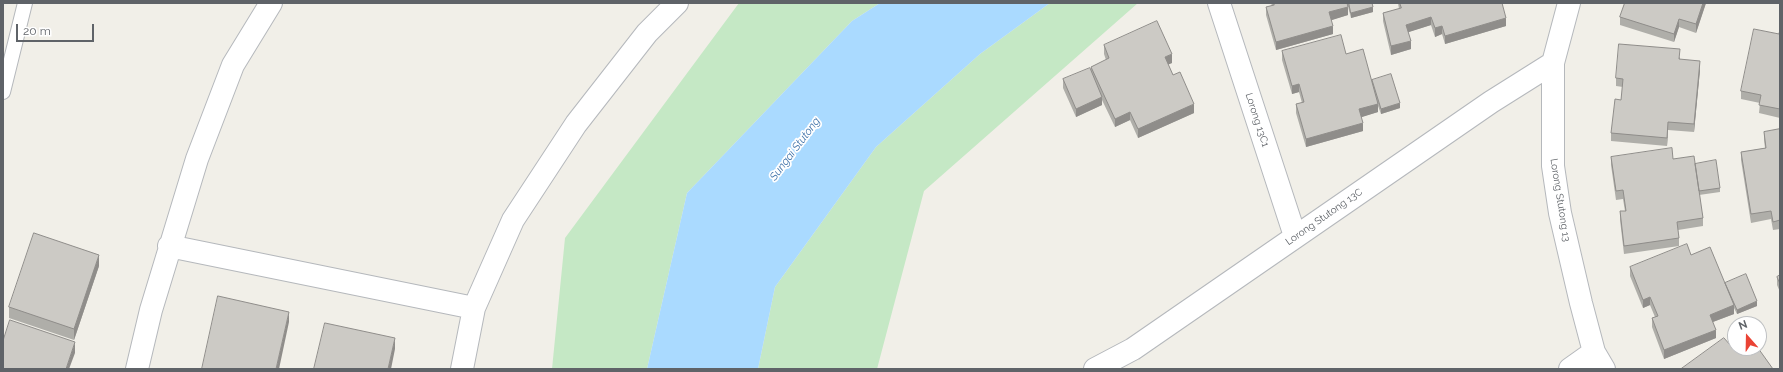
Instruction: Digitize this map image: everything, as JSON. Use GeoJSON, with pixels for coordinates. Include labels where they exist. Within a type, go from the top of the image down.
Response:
{"type":"FeatureCollection","features":[{"type":"Feature","properties":{"kind":"street"},"geometry":{"type":"LineString","coordinates":[[138,369],[151,310],[169,246],[197,159],[233,65],[271,3]]}},
{"type":"Feature","properties":{"kind":"street"},"geometry":{"type":"LineString","coordinates":[[462,369],[474,308],[513,220],[576,124],[647,33],[677,3]]}},
{"type":"Feature","properties":{"kind":"street","name":"Lorong 13C1"},"geometry":{"type":"LineString","coordinates":[[1219,3],[1296,236]]}},
{"type":"Feature","properties":{"kind":"street","name":"Lorong Stutong 13"},"geometry":{"type":"LineString","coordinates":[[1569,3],[1553,63],[1553,166],[1570,259],[1599,360]]}},
{"type":"Feature","properties":{"kind":"street","name":"Lorong Stutong 13C"},"geometry":{"type":"LineString","coordinates":[[1095,369],[1133,349],[1484,107],[1553,63]]}},
{"type":"Feature","properties":{"kind":"street"},"geometry":{"type":"LineString","coordinates":[[169,246],[474,308]]}},
{"type":"Feature","properties":{"kind":"street"},"geometry":{"type":"LineString","coordinates":[[1570,369],[1599,360]]}},
{"type":"Feature","properties":{"kind":"lane"},"geometry":{"type":"LineString","coordinates":[[3,92],[25,3]]}},
{"type":"Feature","properties":{"kind":"green space"},"geometry":{"type":"Polygon","coordinates":[[[739,3],[880,3],[852,21],[687,193],[647,369],[552,369],[565,238],[739,3]]]}},
{"type":"Feature","properties":{"kind":"green space"},"geometry":{"type":"Polygon","coordinates":[[[1050,3],[1138,3],[924,191],[877,369],[758,369],[775,287],[876,147],[980,54],[1050,3]]]}},
{"type":"Feature","properties":{"kind":"water","name":"Sungai Stutong"},"geometry":{"type":"Polygon","coordinates":[[[880,3],[1050,3],[980,54],[876,147],[775,287],[758,369],[647,369],[687,193],[852,21],[880,3]]]}},
{"type":"Feature","properties":{"kind":"building"},"geometry":{"type":"Polygon","coordinates":[[[1273,3],[1347,3],[1348,7],[1329,12],[1333,26],[1276,42],[1266,7],[1274,5],[1273,3]]]}},
{"type":"Feature","properties":{"kind":"building"},"geometry":{"type":"Polygon","coordinates":[[[1349,3],[1372,3],[1373,7],[1351,13],[1349,3]]]}},
{"type":"Feature","properties":{"kind":"building"},"geometry":{"type":"Polygon","coordinates":[[[1400,3],[1502,3],[1506,18],[1445,36],[1442,26],[1435,28],[1431,17],[1406,25],[1411,41],[1391,46],[1383,13],[1401,8],[1400,3]]]}},
{"type":"Feature","properties":{"kind":"building"},"geometry":{"type":"Polygon","coordinates":[[[1625,3],[1703,3],[1696,24],[1679,19],[1674,34],[1620,17],[1625,3]]]}},
{"type":"Feature","properties":{"kind":"building"},"geometry":{"type":"Polygon","coordinates":[[[1157,21],[1172,54],[1165,57],[1173,75],[1180,72],[1194,104],[1138,129],[1130,112],[1115,119],[1091,67],[1109,58],[1104,45],[1157,21]]]}},
{"type":"Feature","properties":{"kind":"building"},"geometry":{"type":"Polygon","coordinates":[[[1754,29],[1779,34],[1780,29],[1780,109],[1759,105],[1761,95],[1741,91],[1754,29]]]}},
{"type":"Feature","properties":{"kind":"building"},"geometry":{"type":"Polygon","coordinates":[[[1341,35],[1346,54],[1363,49],[1378,104],[1359,109],[1363,123],[1306,139],[1296,104],[1304,102],[1299,84],[1292,86],[1282,51],[1341,35]]]}},
{"type":"Feature","properties":{"kind":"building"},"geometry":{"type":"Polygon","coordinates":[[[1619,44],[1680,49],[1679,59],[1700,61],[1694,124],[1668,122],[1667,138],[1611,133],[1615,99],[1621,100],[1623,79],[1616,78],[1619,44]]]}},
{"type":"Feature","properties":{"kind":"building"},"geometry":{"type":"Polygon","coordinates":[[[1090,68],[1102,97],[1076,109],[1063,79],[1090,68]]]}},
{"type":"Feature","properties":{"kind":"building"},"geometry":{"type":"Polygon","coordinates":[[[1391,74],[1400,103],[1381,109],[1372,80],[1391,74]]]}},
{"type":"Feature","properties":{"kind":"building"},"geometry":{"type":"Polygon","coordinates":[[[1780,129],[1780,220],[1773,222],[1771,211],[1751,214],[1741,152],[1766,148],[1764,132],[1780,129]]]}},
{"type":"Feature","properties":{"kind":"building"},"geometry":{"type":"Polygon","coordinates":[[[1672,148],[1673,159],[1694,156],[1703,218],[1677,222],[1679,238],[1624,246],[1620,211],[1626,211],[1623,190],[1616,191],[1611,157],[1672,148]]]}},
{"type":"Feature","properties":{"kind":"building"},"geometry":{"type":"Polygon","coordinates":[[[1716,160],[1720,188],[1699,191],[1695,164],[1716,160]]]}},
{"type":"Feature","properties":{"kind":"building"},"geometry":{"type":"Polygon","coordinates":[[[34,233],[99,255],[74,329],[9,307],[34,233]]]}},
{"type":"Feature","properties":{"kind":"building"},"geometry":{"type":"Polygon","coordinates":[[[1687,244],[1691,255],[1710,247],[1734,305],[1710,315],[1716,330],[1664,350],[1652,318],[1658,316],[1650,297],[1643,300],[1630,267],[1687,244]]]}},
{"type":"Feature","properties":{"kind":"building"},"geometry":{"type":"Polygon","coordinates":[[[1746,274],[1757,301],[1737,310],[1725,283],[1746,274]]]}},
{"type":"Feature","properties":{"kind":"building"},"geometry":{"type":"Polygon","coordinates":[[[1780,275],[1780,284],[1777,277],[1780,275]]]}},
{"type":"Feature","properties":{"kind":"building"},"geometry":{"type":"Polygon","coordinates":[[[218,296],[289,312],[276,369],[202,369],[218,296]]]}},
{"type":"Feature","properties":{"kind":"building"},"geometry":{"type":"Polygon","coordinates":[[[10,320],[75,342],[66,369],[3,369],[3,341],[10,320]]]}},
{"type":"Feature","properties":{"kind":"building"},"geometry":{"type":"Polygon","coordinates":[[[325,323],[395,338],[388,369],[314,369],[325,323]]]}},
{"type":"Feature","properties":{"kind":"building"},"geometry":{"type":"Polygon","coordinates":[[[1724,338],[1727,341],[1727,356],[1764,356],[1773,369],[1681,369],[1724,338]]]}}]}
